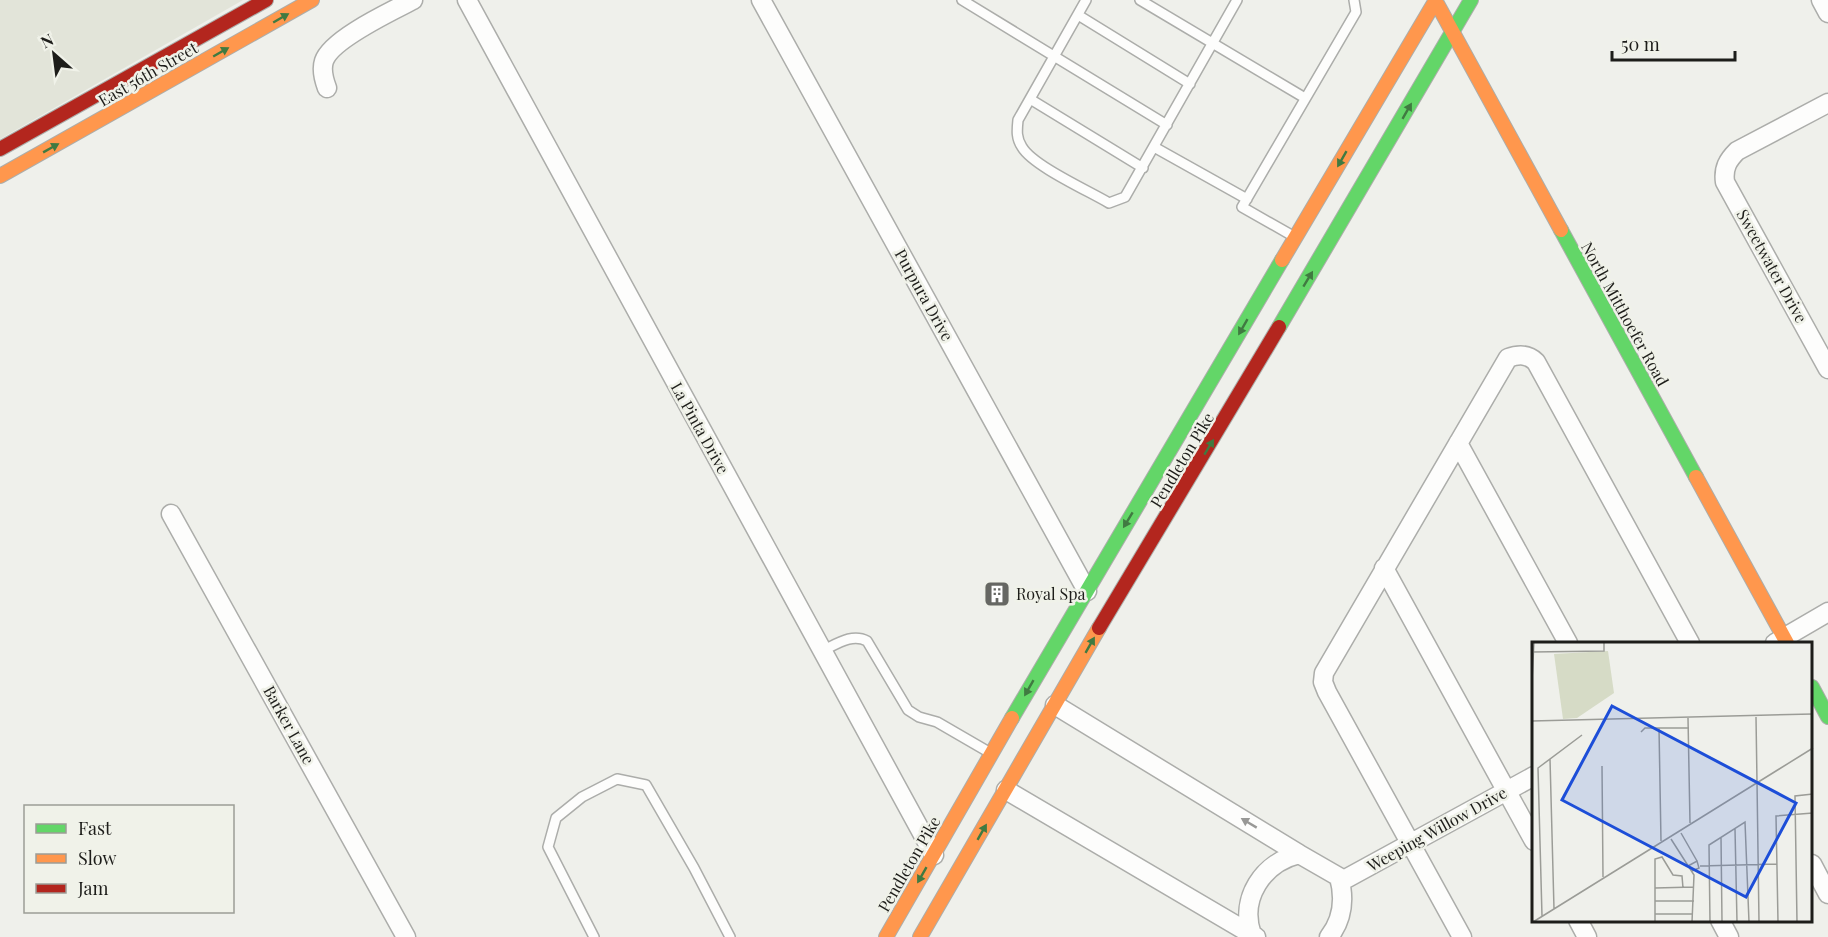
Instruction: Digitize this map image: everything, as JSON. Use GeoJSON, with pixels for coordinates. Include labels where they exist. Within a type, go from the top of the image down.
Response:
{"type":"FeatureCollection","features":[{"type":"Feature","properties":{"kind":"main road","name":"East 56th Street"},"geometry":{"type":"LineString","coordinates":[[4,147],[266,0]]}},
{"type":"Feature","properties":{"kind":"main road","name":"East 56th Street"},"geometry":{"type":"LineString","coordinates":[[0,176],[312,0]]}},
{"type":"Feature","properties":{"kind":"main road","name":"Pendleton Pike"},"geometry":{"type":"LineString","coordinates":[[886,937],[991,753],[1435,0]]}},
{"type":"Feature","properties":{"kind":"main road","name":"North Mitthoefer Road"},"geometry":{"type":"LineString","coordinates":[[1435,0],[1782,641]]}},
{"type":"Feature","properties":{"kind":"main road","name":"Pendleton Pike"},"geometry":{"type":"LineString","coordinates":[[920,937],[1055,705],[1362,189],[1471,0]]}},
{"type":"Feature","properties":{"kind":"main road"},"geometry":{"type":"LineString","coordinates":[[1813,689],[1828,717]]}},
{"type":"Feature","properties":{"kind":"street"},"geometry":{"type":"LineString","coordinates":[[327,88],[323,78],[324,60],[334,47],[343,39],[413,0]]}},
{"type":"Feature","properties":{"kind":"street","name":"La Pinta Drive"},"geometry":{"type":"LineString","coordinates":[[467,0],[934,855]]}},
{"type":"Feature","properties":{"kind":"street","name":"Purpura Drive"},"geometry":{"type":"LineString","coordinates":[[761,0],[1087,591]]}},
{"type":"Feature","properties":{"kind":"street"},"geometry":{"type":"LineString","coordinates":[[1821,0],[1828,13]]}},
{"type":"Feature","properties":{"kind":"street","name":"Sweetwater Drive"},"geometry":{"type":"LineString","coordinates":[[1828,103],[1737,151],[1727,162],[1724,172],[1725,182],[1828,369]]}},
{"type":"Feature","properties":{"kind":"street"},"geometry":{"type":"LineString","coordinates":[[1462,937],[1323,682],[1327,666],[1508,358],[1522,355],[1533,359],[1689,642]]}},
{"type":"Feature","properties":{"kind":"street"},"geometry":{"type":"LineString","coordinates":[[1458,443],[1567,642]]}},
{"type":"Feature","properties":{"kind":"street","name":"Barker Lane"},"geometry":{"type":"LineString","coordinates":[[171,514],[406,937]]}},
{"type":"Feature","properties":{"kind":"street"},"geometry":{"type":"LineString","coordinates":[[1384,568],[1532,837]]}},
{"type":"Feature","properties":{"kind":"street"},"geometry":{"type":"LineString","coordinates":[[1782,641],[1828,612]]}},
{"type":"Feature","properties":{"kind":"street"},"geometry":{"type":"LineString","coordinates":[[1055,705],[1339,878],[1343,894],[1341,914],[1329,937]]}},
{"type":"Feature","properties":{"kind":"street","name":"Weeping Willow Drive"},"geometry":{"type":"LineString","coordinates":[[1340,882],[1532,777]]}},
{"type":"Feature","properties":{"kind":"street"},"geometry":{"type":"LineString","coordinates":[[1006,790],[1254,936]]}},
{"type":"Feature","properties":{"kind":"street"},"geometry":{"type":"LineString","coordinates":[[1254,936],[1249,923],[1249,909],[1252,894],[1260,878],[1275,864],[1299,854]]}},
{"type":"Feature","properties":{"kind":"street"},"geometry":{"type":"LineString","coordinates":[[1813,866],[1828,894]]}},
{"type":"Feature","properties":{"kind":"street"},"geometry":{"type":"LineString","coordinates":[[1579,922],[1587,937]]}},
{"type":"Feature","properties":{"kind":"street"},"geometry":{"type":"LineString","coordinates":[[1721,922],[1729,937]]}},
{"type":"Feature","properties":{"kind":"lane"},"geometry":{"type":"LineString","coordinates":[[962,0],[1167,125]]}},
{"type":"Feature","properties":{"kind":"lane"},"geometry":{"type":"LineString","coordinates":[[1086,0],[1018,120],[1017,136],[1023,149],[1042,165],[1109,203],[1125,197],[1143,168],[1213,44],[1234,1]]}},
{"type":"Feature","properties":{"kind":"lane"},"geometry":{"type":"LineString","coordinates":[[1140,0],[1305,98]]}},
{"type":"Feature","properties":{"kind":"lane"},"geometry":{"type":"LineString","coordinates":[[1296,238],[1242,207],[1356,12],[1354,0]]}},
{"type":"Feature","properties":{"kind":"lane"},"geometry":{"type":"LineString","coordinates":[[1078,15],[1190,84]]}},
{"type":"Feature","properties":{"kind":"lane"},"geometry":{"type":"LineString","coordinates":[[1030,99],[1143,168]]}},
{"type":"Feature","properties":{"kind":"lane"},"geometry":{"type":"LineString","coordinates":[[1154,147],[1247,199]]}},
{"type":"Feature","properties":{"kind":"lane"},"geometry":{"type":"LineString","coordinates":[[822,651],[853,637],[860,637],[867,641],[908,710],[919,717],[937,722],[991,753]]}},
{"type":"Feature","properties":{"kind":"lane"},"geometry":{"type":"LineString","coordinates":[[594,937],[548,847],[556,818],[582,797],[617,779],[645,785],[694,868],[730,937]]}},
{"type":"Feature","properties":{"kind":"shaded area"},"geometry":{"type":"Polygon","coordinates":[[[0,0],[243,0],[0,139],[0,0]]]}},
{"type":"Feature","properties":{"kind":"traffic: fast"},"geometry":{"type":"LineString","coordinates":[[1279,327],[1471,0]]}},
{"type":"Feature","properties":{"kind":"traffic: fast"},"geometry":{"type":"LineString","coordinates":[[1561,230],[1696,477]]}},
{"type":"Feature","properties":{"kind":"traffic: fast"},"geometry":{"type":"LineString","coordinates":[[1012,718],[1282,260]]}},
{"type":"Feature","properties":{"kind":"traffic: fast"},"geometry":{"type":"LineString","coordinates":[[1813,689],[1828,717]]}},
{"type":"Feature","properties":{"kind":"traffic: slow"},"geometry":{"type":"LineString","coordinates":[[0,176],[312,0]]}},
{"type":"Feature","properties":{"kind":"traffic: slow"},"geometry":{"type":"LineString","coordinates":[[1435,0],[1561,230]]}},
{"type":"Feature","properties":{"kind":"traffic: slow"},"geometry":{"type":"LineString","coordinates":[[1282,260],[1436,0]]}},
{"type":"Feature","properties":{"kind":"traffic: slow"},"geometry":{"type":"LineString","coordinates":[[1696,477],[1786,642]]}},
{"type":"Feature","properties":{"kind":"traffic: slow"},"geometry":{"type":"LineString","coordinates":[[920,937],[1099,628]]}},
{"type":"Feature","properties":{"kind":"traffic: slow"},"geometry":{"type":"LineString","coordinates":[[886,937],[1012,718]]}},
{"type":"Feature","properties":{"kind":"traffic: jam"},"geometry":{"type":"LineString","coordinates":[[0,149],[266,0]]}},
{"type":"Feature","properties":{"kind":"traffic: jam"},"geometry":{"type":"LineString","coordinates":[[1099,628],[1279,327]]}},
{"type":"Feature","properties":{"kind":"place","name":"Royal Spa"},"geometry":{"type":"Point","coordinates":[997,594]}}]}
